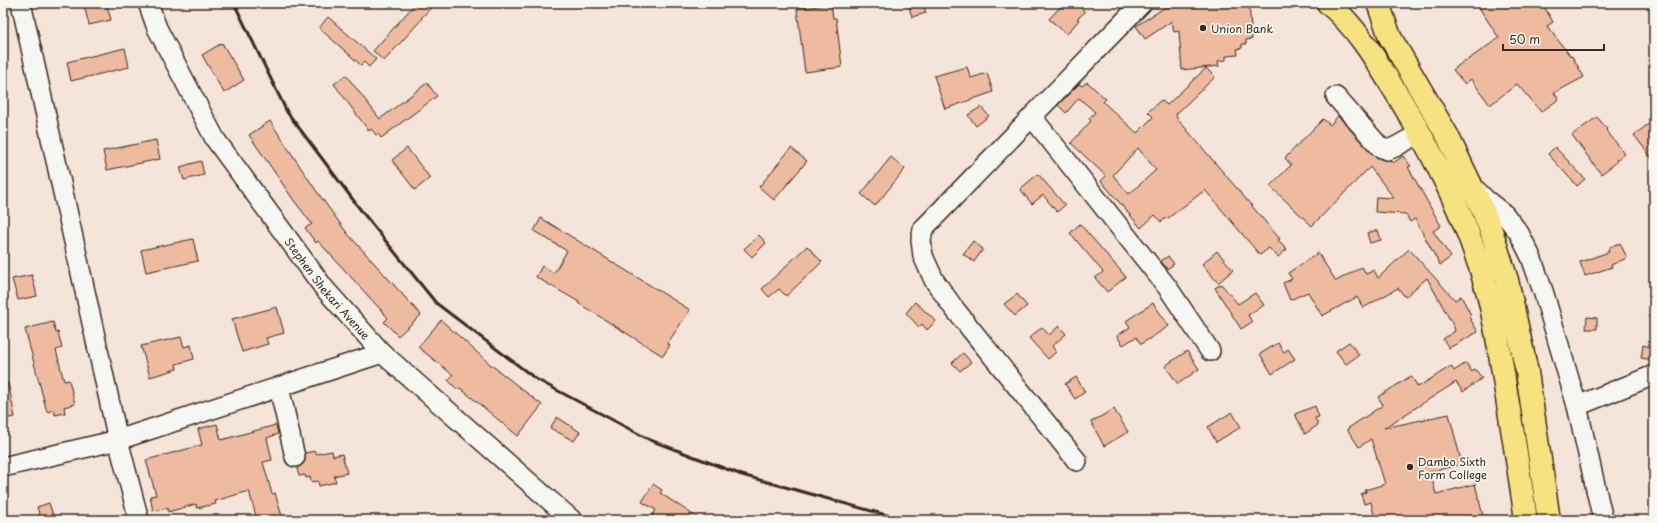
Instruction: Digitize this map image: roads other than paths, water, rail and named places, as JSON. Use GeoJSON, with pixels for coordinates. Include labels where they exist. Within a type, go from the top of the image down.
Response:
{"type":"FeatureCollection","features":[{"type":"Feature","properties":{"kind":"main road"},"geometry":{"type":"LineString","coordinates":[[1328,3],[1353,27],[1379,64],[1420,132],[1451,191],[1471,242],[1488,294],[1500,349],[1526,520]]}},
{"type":"Feature","properties":{"kind":"main road"},"geometry":{"type":"LineString","coordinates":[[1378,3],[1390,37],[1447,135],[1482,208],[1492,234],[1507,280],[1527,372],[1549,520]]}},
{"type":"Feature","properties":{"kind":"street"},"geometry":{"type":"LineString","coordinates":[[21,3],[118,440],[139,520]]}},
{"type":"Feature","properties":{"kind":"street","name":"Stephen Shekari Avenue"},"geometry":{"type":"LineString","coordinates":[[148,3],[157,28],[215,139],[324,288],[382,353],[572,520]]}},
{"type":"Feature","properties":{"kind":"street"},"geometry":{"type":"LineString","coordinates":[[1077,461],[953,307],[934,280],[923,256],[921,240],[923,229],[1142,3]]}},
{"type":"Feature","properties":{"kind":"street"},"geometry":{"type":"LineString","coordinates":[[1336,97],[1380,147],[1387,150],[1420,132]]}},
{"type":"Feature","properties":{"kind":"street"},"geometry":{"type":"LineString","coordinates":[[1032,117],[1168,288],[1210,351]]}},
{"type":"Feature","properties":{"kind":"street"},"geometry":{"type":"LineString","coordinates":[[1468,181],[1486,200],[1505,215],[1519,233],[1531,257],[1544,294],[1577,406],[1603,520]]}},
{"type":"Feature","properties":{"kind":"street"},"geometry":{"type":"LineString","coordinates":[[3,467],[118,440],[382,353]]}},
{"type":"Feature","properties":{"kind":"street"},"geometry":{"type":"LineString","coordinates":[[1577,406],[1654,375]]}},
{"type":"Feature","properties":{"kind":"street"},"geometry":{"type":"LineString","coordinates":[[279,387],[295,457]]}},
{"type":"Feature","properties":{"kind":"railway"},"geometry":{"type":"LineString","coordinates":[[234,3],[287,112],[363,213],[436,303],[536,379],[650,440],[742,475],[904,520]]}},
{"type":"Feature","properties":{"kind":"place","name":"Union Bank"},"geometry":{"type":"Point","coordinates":[1203,28]}},
{"type":"Feature","properties":{"kind":"place","name":"Dambo Sixth Form College"},"geometry":{"type":"Point","coordinates":[1410,467]}}]}
